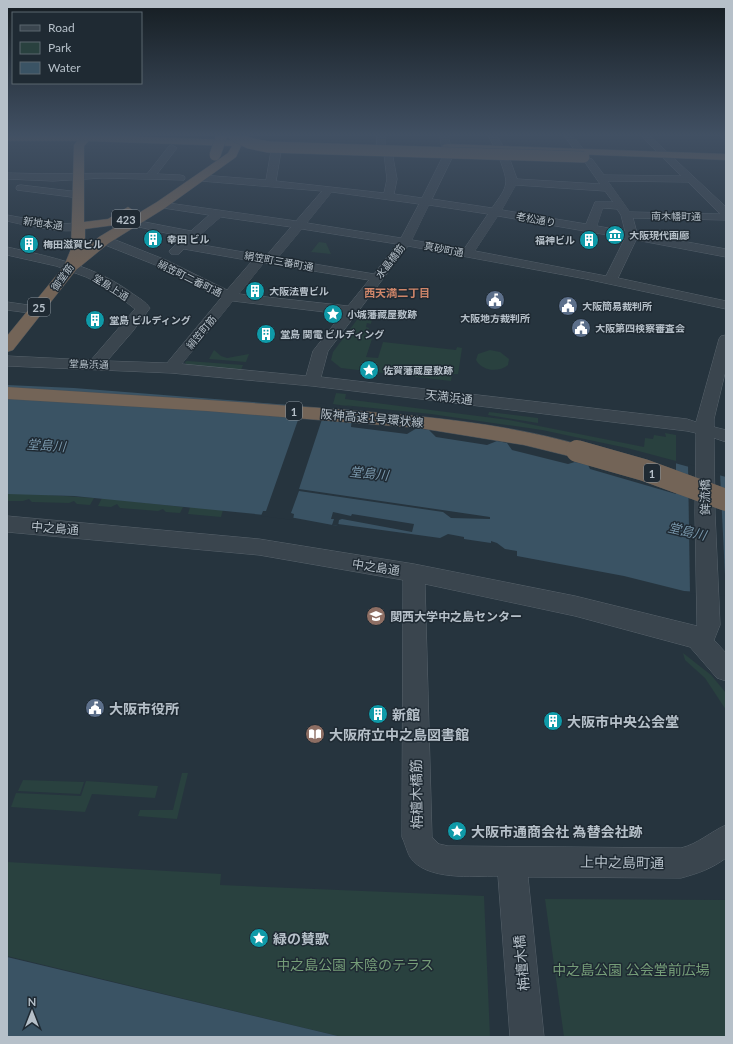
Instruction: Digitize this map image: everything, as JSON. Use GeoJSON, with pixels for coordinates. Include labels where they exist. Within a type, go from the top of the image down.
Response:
{"type":"FeatureCollection","features":[{"type":"Feature","properties":{"kind":"highway","name":"御堂筋"},"geometry":{"type":"LineString","coordinates":[[7,347],[71,267],[78,249],[79,184]]}},
{"type":"Feature","properties":{"kind":"highway"},"geometry":{"type":"LineString","coordinates":[[161,190],[171,184]]}},
{"type":"Feature","properties":{"kind":"highway","name":"423"},"geometry":{"type":"LineString","coordinates":[[104,240],[134,223],[182,184]]}},
{"type":"Feature","properties":{"kind":"highway","name":"423"},"geometry":{"type":"LineString","coordinates":[[71,267],[104,240],[121,222],[191,184]]}},
{"type":"Feature","properties":{"kind":"highway","name":"423"},"geometry":{"type":"LineString","coordinates":[[111,222],[135,206]]}},
{"type":"Feature","properties":{"kind":"highway"},"geometry":{"type":"LineString","coordinates":[[79,226],[111,222],[110,229],[104,240]]}},
{"type":"Feature","properties":{"kind":"highway","name":"阪神高速1号環状線"},"geometry":{"type":"LineString","coordinates":[[7,393],[207,404],[419,422],[517,437],[577,451],[644,470],[726,500]]}},
{"type":"Feature","properties":{"kind":"highway","name":"1"},"geometry":{"type":"LineString","coordinates":[[577,451],[726,485]]}},
{"type":"Feature","properties":{"kind":"street","name":"老松通り"},"geometry":{"type":"LineString","coordinates":[[278,184],[426,201],[632,235],[726,253]]}},
{"type":"Feature","properties":{"kind":"street"},"geometry":{"type":"LineString","coordinates":[[388,196],[391,184]]}},
{"type":"Feature","properties":{"kind":"street","name":"水晶橋筋"},"geometry":{"type":"LineString","coordinates":[[312,381],[321,351],[405,242],[433,184]]}},
{"type":"Feature","properties":{"kind":"street"},"geometry":{"type":"LineString","coordinates":[[468,254],[511,188],[511,184]]}},
{"type":"Feature","properties":{"kind":"street"},"geometry":{"type":"LineString","coordinates":[[562,184],[608,188]]}},
{"type":"Feature","properties":{"kind":"street"},"geometry":{"type":"LineString","coordinates":[[605,184],[623,211],[632,235],[611,280]]}},
{"type":"Feature","properties":{"kind":"street"},"geometry":{"type":"LineString","coordinates":[[695,184],[726,213]]}},
{"type":"Feature","properties":{"kind":"street"},"geometry":{"type":"LineString","coordinates":[[7,186],[79,195]]}},
{"type":"Feature","properties":{"kind":"street","name":"絹笠町筋"},"geometry":{"type":"LineString","coordinates":[[171,368],[230,297],[266,258],[301,224],[329,189]]}},
{"type":"Feature","properties":{"kind":"street","name":"真砂町通"},"geometry":{"type":"LineString","coordinates":[[156,204],[301,224],[405,242],[611,280],[726,306]]}},
{"type":"Feature","properties":{"kind":"street","name":"南木幡町通"},"geometry":{"type":"LineString","coordinates":[[590,228],[599,204],[623,211],[726,217]]}},
{"type":"Feature","properties":{"kind":"street"},"geometry":{"type":"LineString","coordinates":[[162,263],[218,213]]}},
{"type":"Feature","properties":{"kind":"street","name":"新地本通"},"geometry":{"type":"LineString","coordinates":[[7,218],[56,227],[79,226]]}},
{"type":"Feature","properties":{"kind":"street"},"geometry":{"type":"LineString","coordinates":[[134,223],[193,235]]}},
{"type":"Feature","properties":{"kind":"street","name":"絹笠町二番町通"},"geometry":{"type":"LineString","coordinates":[[104,240],[162,263],[230,297],[352,311]]}},
{"type":"Feature","properties":{"kind":"street","name":"絹笠町三番町通"},"geometry":{"type":"LineString","coordinates":[[182,245],[377,278]]}},
{"type":"Feature","properties":{"kind":"street","name":"堂島上通"},"geometry":{"type":"LineString","coordinates":[[7,251],[45,259],[92,274],[121,291],[143,308],[128,328],[96,364]]}},
{"type":"Feature","properties":{"kind":"street"},"geometry":{"type":"LineString","coordinates":[[7,306],[37,310]]}},
{"type":"Feature","properties":{"kind":"street","name":"鉾流橋"},"geometry":{"type":"LineString","coordinates":[[697,638],[704,636],[708,631],[705,419],[724,361],[726,339]]}},
{"type":"Feature","properties":{"kind":"street","name":"堂島浜通"},"geometry":{"type":"LineString","coordinates":[[7,362],[96,364],[171,368]]}},
{"type":"Feature","properties":{"kind":"street","name":"天満浜通"},"geometry":{"type":"LineString","coordinates":[[171,368],[312,381],[687,425],[705,437],[726,436]]}},
{"type":"Feature","properties":{"kind":"street","name":"中之島通"},"geometry":{"type":"LineString","coordinates":[[7,524],[259,547],[414,573],[589,609],[697,638]]}},
{"type":"Feature","properties":{"kind":"street","name":"栴檀木橋筋"},"geometry":{"type":"LineString","coordinates":[[414,573],[417,837],[421,847],[431,856],[513,875]]}},
{"type":"Feature","properties":{"kind":"street"},"geometry":{"type":"LineString","coordinates":[[697,638],[726,670]]}},
{"type":"Feature","properties":{"kind":"street","name":"上中之島町通"},"geometry":{"type":"LineString","coordinates":[[513,875],[681,863],[701,858],[726,840]]}},
{"type":"Feature","properties":{"kind":"street","name":"栴檀木橋"},"geometry":{"type":"LineString","coordinates":[[513,875],[527,1037]]}},
{"type":"Feature","properties":{"kind":"green space"},"geometry":{"type":"Polygon","coordinates":[[[319,242],[326,243],[331,254],[311,252],[319,242]]]}},
{"type":"Feature","properties":{"kind":"green space"},"geometry":{"type":"Polygon","coordinates":[[[365,309],[371,309],[370,312],[373,314],[371,324],[367,323],[366,327],[369,328],[366,338],[372,339],[366,357],[378,358],[383,342],[456,350],[457,347],[462,348],[458,374],[452,374],[451,381],[341,368],[331,360],[333,352],[365,309]]]}},
{"type":"Feature","properties":{"kind":"green space"},"geometry":{"type":"Polygon","coordinates":[[[214,350],[221,356],[227,358],[249,354],[246,362],[209,359],[214,350]]]}},
{"type":"Feature","properties":{"kind":"green space"},"geometry":{"type":"Polygon","coordinates":[[[490,350],[500,352],[509,359],[508,365],[504,368],[495,370],[482,367],[476,360],[478,354],[490,350]]]}},
{"type":"Feature","properties":{"kind":"green space"},"geometry":{"type":"Polygon","coordinates":[[[185,362],[243,365],[241,370],[187,366],[185,362]]]}},
{"type":"Feature","properties":{"kind":"green space"},"geometry":{"type":"Polygon","coordinates":[[[336,393],[346,394],[345,399],[509,420],[644,447],[645,438],[653,439],[654,435],[666,437],[665,433],[676,435],[676,494],[351,427],[353,407],[333,404],[336,393]]]}},
{"type":"Feature","properties":{"kind":"green space"},"geometry":{"type":"Polygon","coordinates":[[[489,412],[538,418],[538,423],[488,415],[489,412]]]}},
{"type":"Feature","properties":{"kind":"green space"},"geometry":{"type":"Polygon","coordinates":[[[19,493],[94,498],[90,505],[77,504],[74,501],[69,503],[32,502],[29,499],[23,501],[7,501],[7,494],[19,493]]]}},
{"type":"Feature","properties":{"kind":"green space"},"geometry":{"type":"Polygon","coordinates":[[[102,498],[183,507],[180,513],[166,512],[163,509],[158,511],[120,508],[117,504],[111,507],[98,506],[102,498]]]}},
{"type":"Feature","properties":{"kind":"green space"},"geometry":{"type":"Polygon","coordinates":[[[190,507],[223,510],[221,517],[188,514],[190,507]]]}},
{"type":"Feature","properties":{"kind":"green space"},"geometry":{"type":"Polygon","coordinates":[[[683,653],[711,675],[726,693],[726,710],[705,678],[685,660],[683,653]]]}},
{"type":"Feature","properties":{"kind":"green space"},"geometry":{"type":"Polygon","coordinates":[[[182,773],[188,773],[177,819],[138,816],[140,810],[173,810],[182,773]]]}},
{"type":"Feature","properties":{"kind":"green space"},"geometry":{"type":"Polygon","coordinates":[[[23,780],[84,782],[80,794],[18,791],[23,780]]]}},
{"type":"Feature","properties":{"kind":"green space"},"geometry":{"type":"Polygon","coordinates":[[[86,781],[158,786],[155,798],[92,794],[85,812],[11,807],[16,793],[81,796],[86,781]]]}},
{"type":"Feature","properties":{"kind":"green space","name":"中之島公園 木陰のテラス"},"geometry":{"type":"Polygon","coordinates":[[[7,862],[221,874],[220,885],[484,896],[490,1037],[342,1037],[7,956],[7,862]]]}},
{"type":"Feature","properties":{"kind":"green space","name":"中之島公園 公会堂前広場"},"geometry":{"type":"Polygon","coordinates":[[[545,899],[726,900],[726,1037],[564,1037],[545,899]]]}},
{"type":"Feature","properties":{"kind":"water","name":"堂島川"},"geometry":{"type":"Polygon","coordinates":[[[7,385],[74,388],[430,416],[627,450],[726,477],[726,594],[684,591],[624,576],[517,556],[517,551],[505,549],[497,543],[491,541],[491,543],[464,539],[464,537],[448,534],[440,538],[338,524],[338,526],[295,518],[74,496],[7,494],[7,385]]]}},
{"type":"Feature","properties":{"kind":"water"},"geometry":{"type":"Polygon","coordinates":[[[7,957],[342,1037],[7,1037],[7,957]]]}},
{"type":"Feature","properties":{"kind":"pier"},"geometry":{"type":"Polygon","coordinates":[[[304,403],[327,404],[299,489],[490,517],[490,519],[451,518],[443,512],[299,491],[291,513],[294,514],[293,520],[261,516],[263,511],[266,511],[304,403]]]}},
{"type":"Feature","properties":{"kind":"pier"},"geometry":{"type":"Polygon","coordinates":[[[343,405],[431,414],[542,430],[627,448],[676,461],[676,494],[590,469],[588,465],[575,462],[568,464],[512,450],[507,443],[497,441],[487,445],[436,437],[429,430],[417,428],[407,434],[351,427],[353,407],[343,405]]]}},
{"type":"Feature","properties":{"kind":"pier"},"geometry":{"type":"Polygon","coordinates":[[[688,464],[720,473],[726,596],[690,593],[688,464]]]}},
{"type":"Feature","properties":{"kind":"pier"},"geometry":{"type":"Polygon","coordinates":[[[333,512],[351,516],[352,514],[414,524],[412,532],[342,519],[339,520],[338,526],[332,525],[334,519],[331,519],[333,512]]]}},
{"type":"Feature","properties":{"kind":"place","name":"大阪現代画廊"},"geometry":{"type":"Point","coordinates":[615,235]}},
{"type":"Feature","properties":{"kind":"place","name":"幸田 ビル"},"geometry":{"type":"Point","coordinates":[153,239]}},
{"type":"Feature","properties":{"kind":"place","name":"福神ビル"},"geometry":{"type":"Point","coordinates":[589,240]}},
{"type":"Feature","properties":{"kind":"place","name":"梅田滋賀ビル"},"geometry":{"type":"Point","coordinates":[29,244]}},
{"type":"Feature","properties":{"kind":"place","name":"大阪法曹ビル"},"geometry":{"type":"Point","coordinates":[255,291]}},
{"type":"Feature","properties":{"kind":"place","name":"大阪地方裁判所"},"geometry":{"type":"Point","coordinates":[495,300]}},
{"type":"Feature","properties":{"kind":"place","name":"大阪簡易裁判所"},"geometry":{"type":"Point","coordinates":[568,306]}},
{"type":"Feature","properties":{"kind":"place","name":"小城藩藏屋敷跡"},"geometry":{"type":"Point","coordinates":[333,314]}},
{"type":"Feature","properties":{"kind":"place","name":"堂島 ビルディング"},"geometry":{"type":"Point","coordinates":[95,320]}},
{"type":"Feature","properties":{"kind":"place","name":"大阪第四検察審査会"},"geometry":{"type":"Point","coordinates":[581,328]}},
{"type":"Feature","properties":{"kind":"place","name":"堂島 関電 ビルディング"},"geometry":{"type":"Point","coordinates":[266,334]}},
{"type":"Feature","properties":{"kind":"place","name":"佐賀藩蔵屋敷跡"},"geometry":{"type":"Point","coordinates":[369,370]}},
{"type":"Feature","properties":{"kind":"place","name":"関西大学中之島センター"},"geometry":{"type":"Point","coordinates":[376,616]}},
{"type":"Feature","properties":{"kind":"place","name":"大阪市役所"},"geometry":{"type":"Point","coordinates":[95,708]}},
{"type":"Feature","properties":{"kind":"place","name":"新館"},"geometry":{"type":"Point","coordinates":[378,714]}},
{"type":"Feature","properties":{"kind":"place","name":"大阪市中央公会堂"},"geometry":{"type":"Point","coordinates":[553,721]}},
{"type":"Feature","properties":{"kind":"place","name":"大阪府立中之島図書館"},"geometry":{"type":"Point","coordinates":[315,734]}},
{"type":"Feature","properties":{"kind":"place","name":"大阪市通商会社 為替会社跡"},"geometry":{"type":"Point","coordinates":[457,831]}},
{"type":"Feature","properties":{"kind":"place","name":"緑の賛歌"},"geometry":{"type":"Point","coordinates":[259,938]}},
{"type":"Feature","properties":{"kind":"district","name":"西天満二丁目"},"geometry":{"type":"Point","coordinates":[397,292]}}]}
